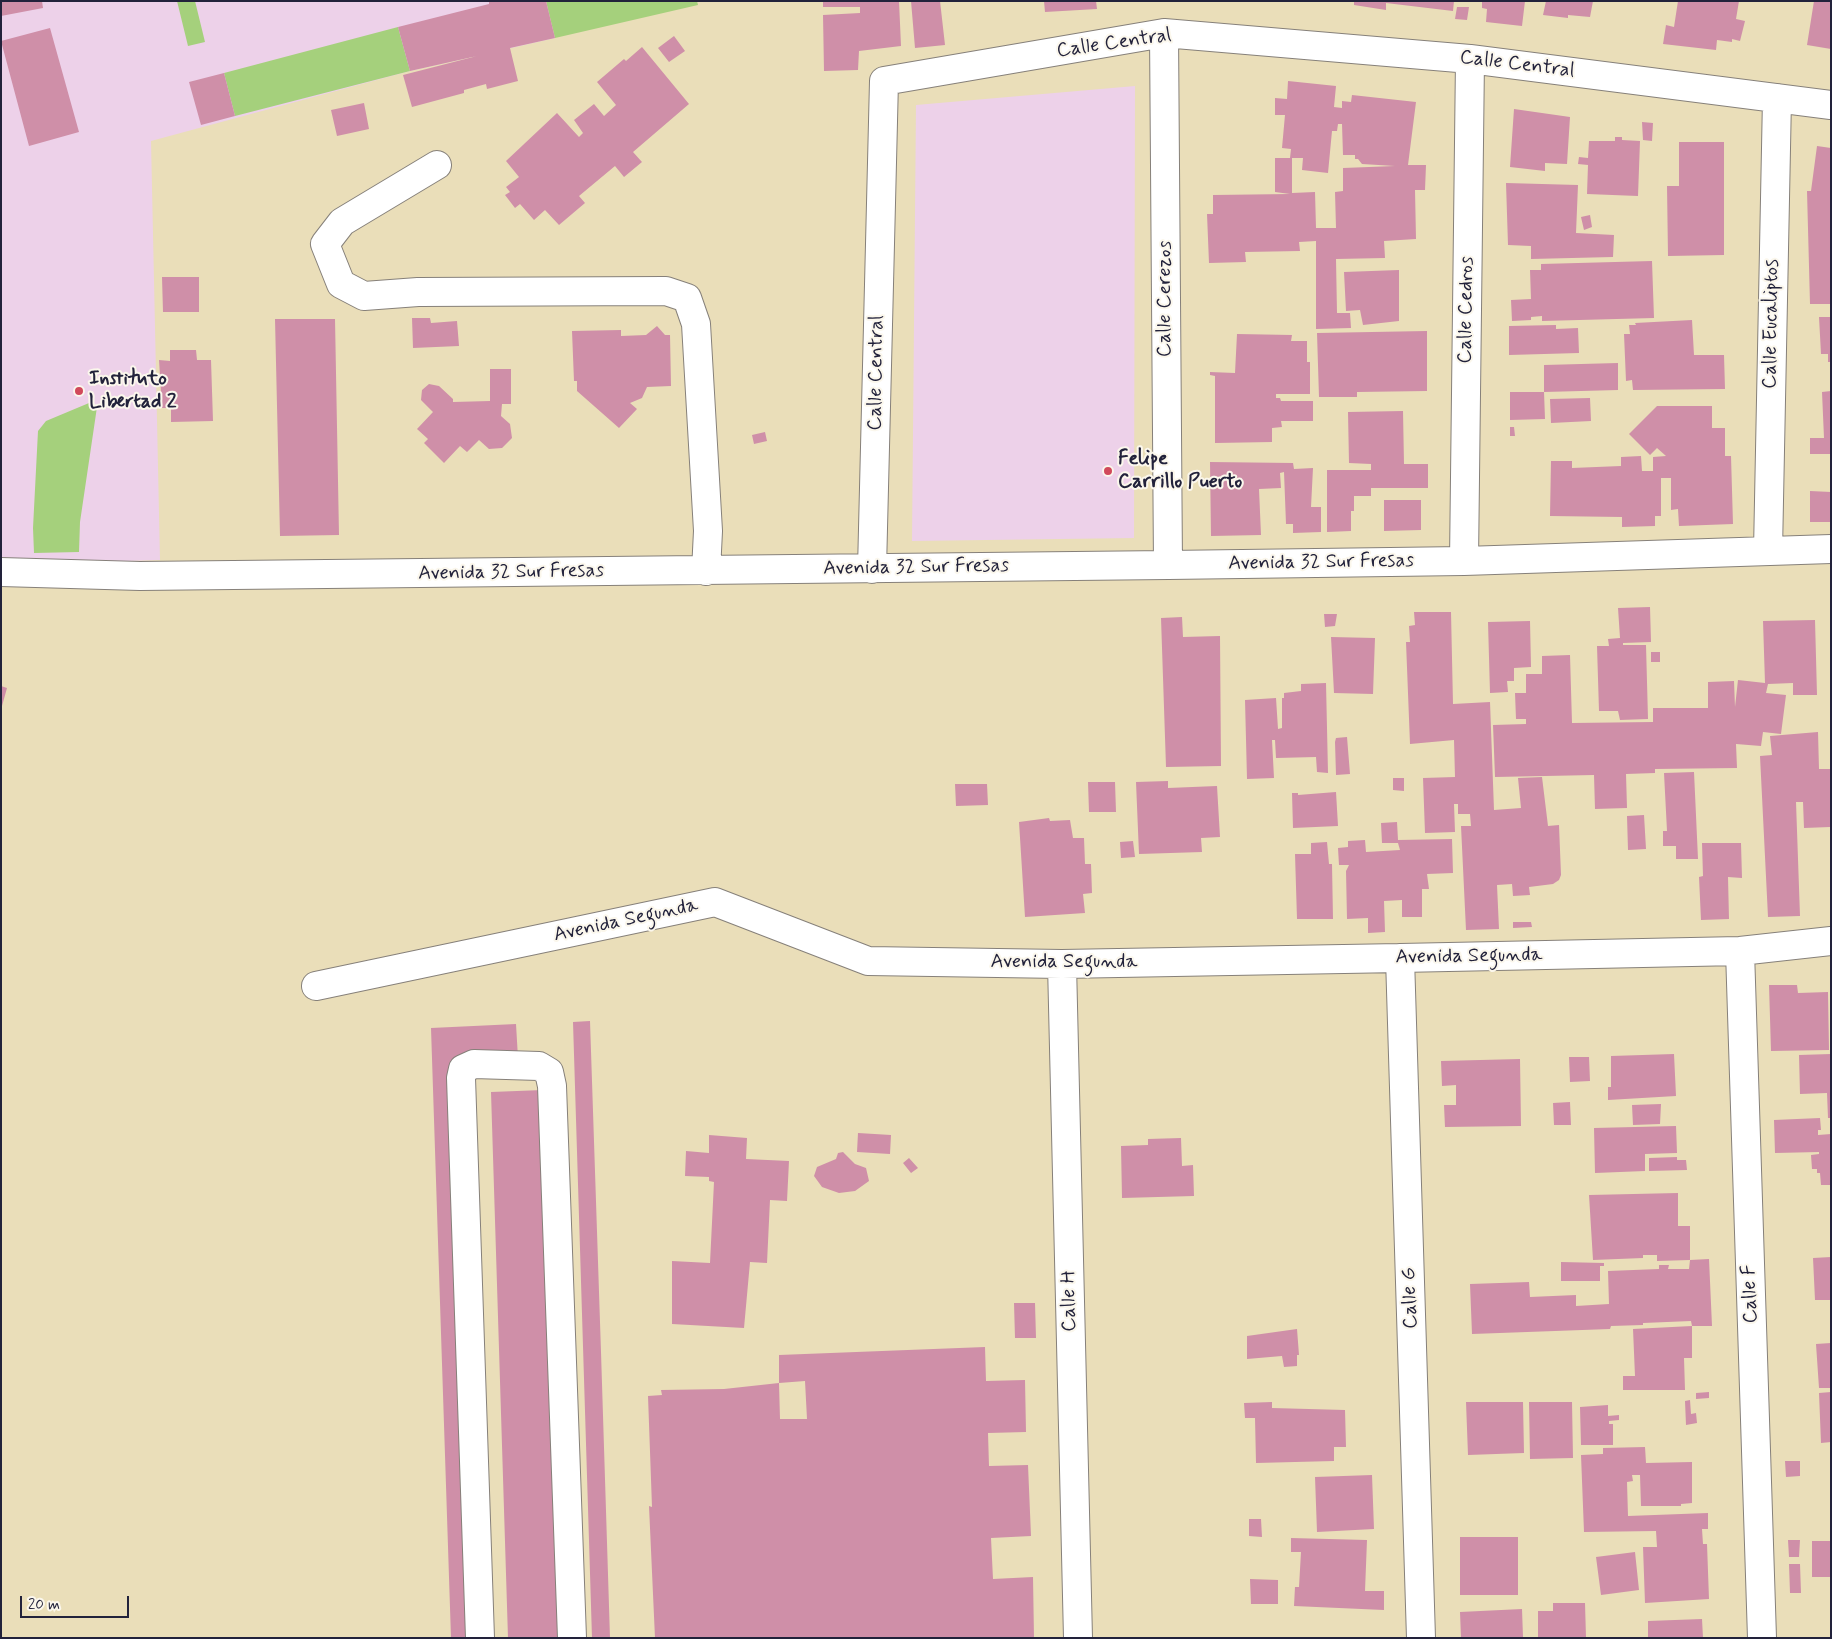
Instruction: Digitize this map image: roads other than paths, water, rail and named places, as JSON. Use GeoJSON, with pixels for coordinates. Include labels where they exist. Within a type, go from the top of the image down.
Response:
{"type":"FeatureCollection","features":[{"type":"Feature","properties":{"kind":"street","name":"Calle Central"},"geometry":{"type":"LineString","coordinates":[[872,569],[884,81],[1164,33],[1470,59],[1831,105]]}},
{"type":"Feature","properties":{"kind":"street","name":"Calle Cerezos"},"geometry":{"type":"LineString","coordinates":[[1164,33],[1168,566]]}},
{"type":"Feature","properties":{"kind":"street","name":"Calle Cedros"},"geometry":{"type":"LineString","coordinates":[[1464,561],[1470,59]]}},
{"type":"Feature","properties":{"kind":"street","name":"Calle Eucaliptos"},"geometry":{"type":"LineString","coordinates":[[1768,551],[1777,98]]}},
{"type":"Feature","properties":{"kind":"street"},"geometry":{"type":"LineString","coordinates":[[437,165],[342,222],[325,244],[341,284],[364,296],[418,292],[666,291],[687,298],[696,324],[708,531],[706,571]]}},
{"type":"Feature","properties":{"kind":"street","name":"Avenida 32 Sur Fresas"},"geometry":{"type":"LineString","coordinates":[[1,572],[140,576],[1168,566],[1464,561],[1831,549]]}},
{"type":"Feature","properties":{"kind":"street","name":"Avenida Segunda"},"geometry":{"type":"LineString","coordinates":[[316,986],[714,902],[868,961],[1062,964],[1740,951],[1831,941]]}},
{"type":"Feature","properties":{"kind":"street","name":"Calle F"},"geometry":{"type":"LineString","coordinates":[[1740,951],[1762,1638]]}},
{"type":"Feature","properties":{"kind":"street","name":"Calle G"},"geometry":{"type":"LineString","coordinates":[[1400,958],[1421,1638]]}},
{"type":"Feature","properties":{"kind":"street","name":"Calle H"},"geometry":{"type":"LineString","coordinates":[[1062,964],[1078,1638]]}},
{"type":"Feature","properties":{"kind":"street"},"geometry":{"type":"LineString","coordinates":[[480,1638],[461,1078],[463,1069],[474,1064],[539,1066],[549,1072],[552,1086],[572,1638]]}},
{"type":"Feature","properties":{"kind":"place","name":"Instituto Libertad 2"},"geometry":{"type":"Point","coordinates":[79,391]}},
{"type":"Feature","properties":{"kind":"place","name":"Felipe Carrillo Puerto"},"geometry":{"type":"Point","coordinates":[1108,471]}}]}
